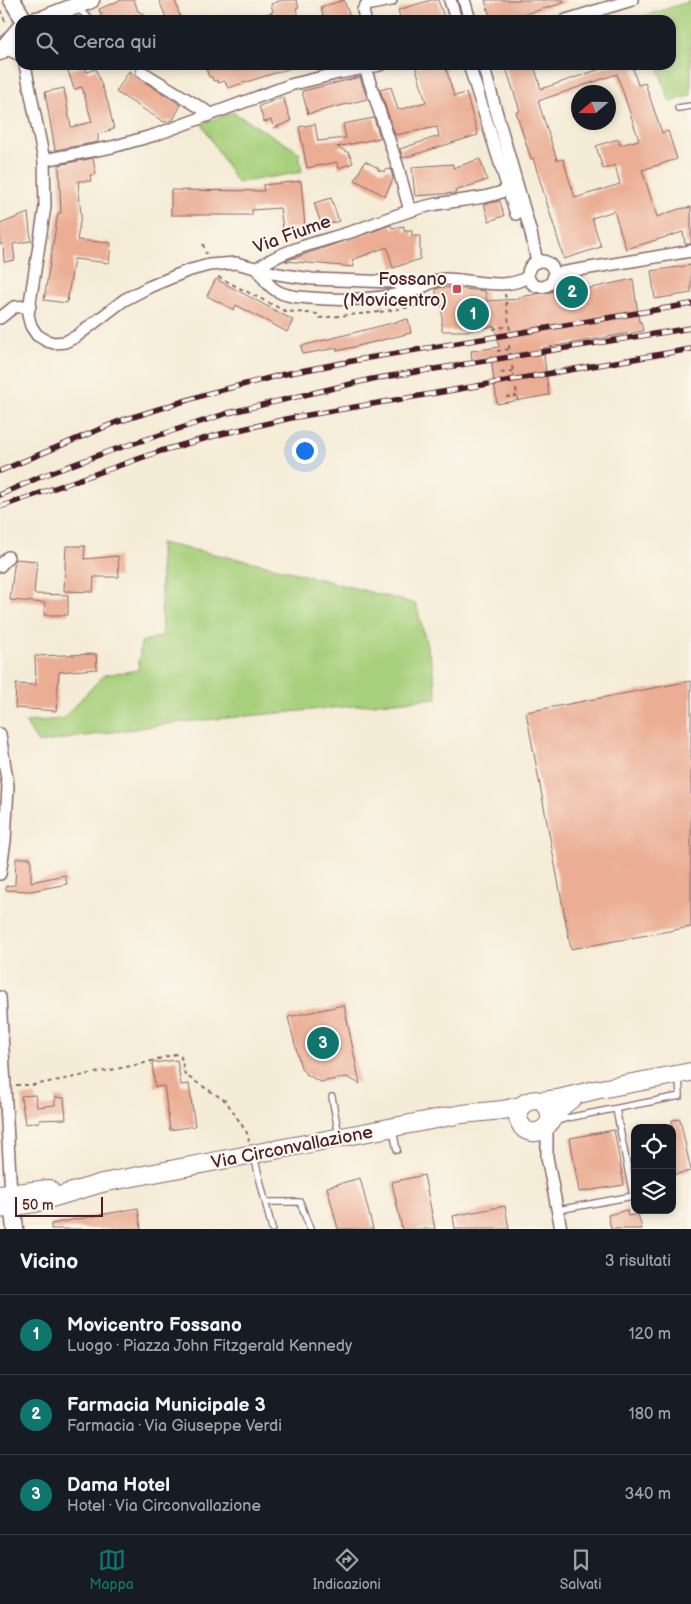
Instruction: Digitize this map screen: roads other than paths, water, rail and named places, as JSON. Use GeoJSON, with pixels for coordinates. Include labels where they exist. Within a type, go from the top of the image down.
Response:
{"type":"FeatureCollection","features":[{"type":"Feature","properties":{"kind":"main road","name":"Via Circonvallazione"},"geometry":{"type":"LineString","coordinates":[[6,1201],[35,1203],[102,1183],[462,1114],[483,1113],[521,1106],[530,1100],[541,1101],[576,1096],[595,1090],[685,1073]]}},
{"type":"Feature","properties":{"kind":"main road","name":"Via Circonvallazione"},"geometry":{"type":"LineString","coordinates":[[483,1113],[539,1125],[576,1096]]}},
{"type":"Feature","properties":{"kind":"main road"},"geometry":{"type":"LineString","coordinates":[[521,1106],[518,1115],[539,1125],[550,1111],[541,1101]]}},
{"type":"Feature","properties":{"kind":"street"},"geometry":{"type":"LineString","coordinates":[[12,0],[21,15]]}},
{"type":"Feature","properties":{"kind":"street"},"geometry":{"type":"LineString","coordinates":[[364,15],[366,5],[391,0]]}},
{"type":"Feature","properties":{"kind":"street"},"geometry":{"type":"LineString","coordinates":[[450,0],[454,15]]}},
{"type":"Feature","properties":{"kind":"street"},"geometry":{"type":"LineString","coordinates":[[464,0],[468,15]]}},
{"type":"Feature","properties":{"kind":"street"},"geometry":{"type":"LineString","coordinates":[[582,15],[632,0]]}},
{"type":"Feature","properties":{"kind":"street"},"geometry":{"type":"LineString","coordinates":[[50,15],[83,3]]}},
{"type":"Feature","properties":{"kind":"street"},"geometry":{"type":"LineString","coordinates":[[0,51],[14,28]]}},
{"type":"Feature","properties":{"kind":"street"},"geometry":{"type":"LineString","coordinates":[[0,51],[9,50],[15,53]]}},
{"type":"Feature","properties":{"kind":"street"},"geometry":{"type":"LineString","coordinates":[[0,318],[14,307],[30,306],[45,207],[44,160],[26,70]]}},
{"type":"Feature","properties":{"kind":"street"},"geometry":{"type":"LineString","coordinates":[[44,160],[121,145],[155,135],[290,85],[354,70]]}},
{"type":"Feature","properties":{"kind":"street"},"geometry":{"type":"LineString","coordinates":[[366,70],[410,210]]}},
{"type":"Feature","properties":{"kind":"street"},"geometry":{"type":"LineString","coordinates":[[471,70],[512,188],[531,233],[537,262]]}},
{"type":"Feature","properties":{"kind":"street"},"geometry":{"type":"LineString","coordinates":[[484,70],[512,188],[516,214]]}},
{"type":"Feature","properties":{"kind":"street"},"geometry":{"type":"LineString","coordinates":[[142,72],[211,114]]}},
{"type":"Feature","properties":{"kind":"street","name":"Via Fiume"},"geometry":{"type":"LineString","coordinates":[[30,306],[28,315],[31,326],[37,336],[54,343],[65,342],[77,336],[124,300],[187,271],[209,264],[236,263],[257,268],[286,252],[360,229],[410,210],[512,188]]}},
{"type":"Feature","properties":{"kind":"street"},"geometry":{"type":"LineString","coordinates":[[554,274],[691,251]]}},
{"type":"Feature","properties":{"kind":"street"},"geometry":{"type":"LineString","coordinates":[[257,268],[276,291],[290,297],[334,300],[372,299],[416,290],[430,283],[445,279],[504,284],[522,281],[528,276],[531,266],[537,262],[548,264],[554,274],[552,282],[540,288],[532,284],[528,276]]}},
{"type":"Feature","properties":{"kind":"street"},"geometry":{"type":"LineString","coordinates":[[257,268],[278,274],[312,279],[392,282],[416,290]]}},
{"type":"Feature","properties":{"kind":"street"},"geometry":{"type":"LineString","coordinates":[[0,566],[8,557]]}},
{"type":"Feature","properties":{"kind":"street"},"geometry":{"type":"LineString","coordinates":[[0,734],[8,786],[5,841],[0,874]]}},
{"type":"Feature","properties":{"kind":"street"},"geometry":{"type":"LineString","coordinates":[[0,997],[6,1201],[15,1229]]}},
{"type":"Feature","properties":{"kind":"street"},"geometry":{"type":"LineString","coordinates":[[539,1125],[561,1229]]}},
{"type":"Feature","properties":{"kind":"lane"},"geometry":{"type":"LineString","coordinates":[[83,3],[89,15]]}},
{"type":"Feature","properties":{"kind":"lane"},"geometry":{"type":"LineString","coordinates":[[678,108],[691,106]]}},
{"type":"Feature","properties":{"kind":"lane"},"geometry":{"type":"LineString","coordinates":[[539,1125],[680,1096],[685,1073]]}},
{"type":"Feature","properties":{"kind":"lane"},"geometry":{"type":"LineString","coordinates":[[332,1097],[340,1138]]}},
{"type":"Feature","properties":{"kind":"lane"},"geometry":{"type":"LineString","coordinates":[[558,1210],[633,1196],[616,1109]]}},
{"type":"Feature","properties":{"kind":"lane"},"geometry":{"type":"LineString","coordinates":[[393,1128],[397,1150]]}},
{"type":"Feature","properties":{"kind":"lane"},"geometry":{"type":"LineString","coordinates":[[253,1154],[272,1229]]}},
{"type":"Feature","properties":{"kind":"lane"},"geometry":{"type":"LineString","coordinates":[[266,1202],[300,1202],[310,1229]]}},
{"type":"Feature","properties":{"kind":"railway"},"geometry":{"type":"LineString","coordinates":[[0,471],[117,422],[210,393],[285,374],[368,358],[691,304]]}},
{"type":"Feature","properties":{"kind":"railway"},"geometry":{"type":"LineString","coordinates":[[0,495],[42,476],[110,451],[228,413],[372,379],[691,328]]}},
{"type":"Feature","properties":{"kind":"railway"},"geometry":{"type":"LineString","coordinates":[[0,507],[161,451],[221,434],[291,418],[691,349]]}},
{"type":"Feature","properties":{"kind":"place","name":"Fossano (Movicentro)"},"geometry":{"type":"Point","coordinates":[457,289]}},
{"type":"Feature","properties":{"kind":"place","name":"Farmacia Municipale 3"},"geometry":{"type":"Point","coordinates":[572,292]}},
{"type":"Feature","properties":{"kind":"place","name":"Movicentro Fossano"},"geometry":{"type":"Point","coordinates":[473,314]}},
{"type":"Feature","properties":{"kind":"place","name":"Dama Hotel"},"geometry":{"type":"Point","coordinates":[323,1043]}}]}
